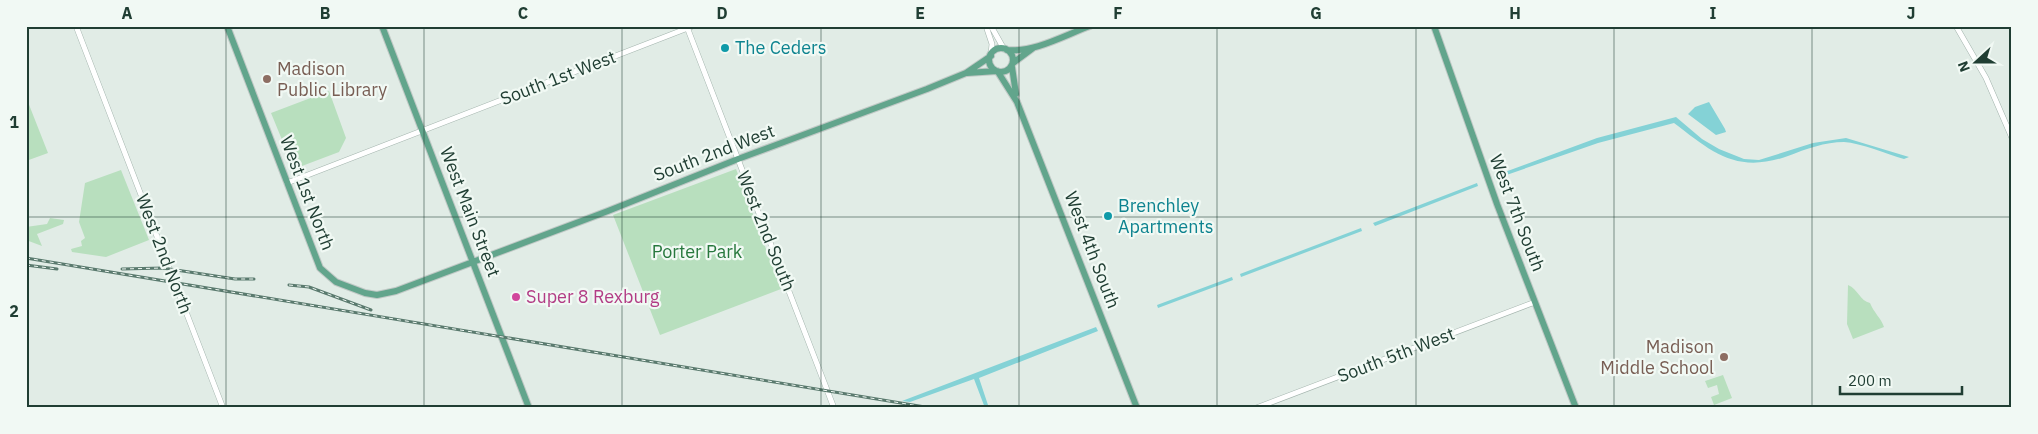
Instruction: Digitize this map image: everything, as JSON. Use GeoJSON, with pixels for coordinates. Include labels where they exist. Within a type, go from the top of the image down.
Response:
{"type":"FeatureCollection","features":[{"type":"Feature","properties":{"kind":"main road","name":"West 1st North"},"geometry":{"type":"LineString","coordinates":[[227,26],[309,242],[324,272],[336,282],[365,293],[377,295],[396,291]]}},
{"type":"Feature","properties":{"kind":"main road","name":"West Main Street"},"geometry":{"type":"LineString","coordinates":[[382,26],[529,408]]}},
{"type":"Feature","properties":{"kind":"main road"},"geometry":{"type":"LineString","coordinates":[[1038,45],[1012,64],[1008,71],[997,71],[990,65],[991,55],[997,50],[1018,50],[1038,45],[1090,26]]}},
{"type":"Feature","properties":{"kind":"main road","name":"West 7th South"},"geometry":{"type":"LineString","coordinates":[[1434,26],[1497,204],[1576,408]]}},
{"type":"Feature","properties":{"kind":"main road"},"geometry":{"type":"LineString","coordinates":[[1006,49],[1012,56],[1012,64]]}},
{"type":"Feature","properties":{"kind":"main road","name":"South 2nd West"},"geometry":{"type":"LineString","coordinates":[[396,291],[474,263],[738,159],[966,73],[991,55]]}},
{"type":"Feature","properties":{"kind":"main road","name":"West 4th South"},"geometry":{"type":"LineString","coordinates":[[1012,64],[1012,79],[1018,102],[1137,408]]}},
{"type":"Feature","properties":{"kind":"main road","name":"South 2nd West"},"geometry":{"type":"LineString","coordinates":[[966,73],[997,71]]}},
{"type":"Feature","properties":{"kind":"main road","name":"West 4th South"},"geometry":{"type":"LineString","coordinates":[[997,71],[1018,102]]}},
{"type":"Feature","properties":{"kind":"street","name":"West 2nd North"},"geometry":{"type":"LineString","coordinates":[[76,26],[223,408]]}},
{"type":"Feature","properties":{"kind":"street"},"geometry":{"type":"LineString","coordinates":[[986,26],[992,44],[991,55]]}},
{"type":"Feature","properties":{"kind":"street"},"geometry":{"type":"LineString","coordinates":[[991,26],[1006,49]]}},
{"type":"Feature","properties":{"kind":"street"},"geometry":{"type":"LineString","coordinates":[[1956,26],[1986,78],[2012,138]]}},
{"type":"Feature","properties":{"kind":"street","name":"South 1st West"},"geometry":{"type":"LineString","coordinates":[[287,183],[689,27]]}},
{"type":"Feature","properties":{"kind":"street","name":"West 2nd South"},"geometry":{"type":"LineString","coordinates":[[689,27],[834,408]]}},
{"type":"Feature","properties":{"kind":"street","name":"South 5th West"},"geometry":{"type":"LineString","coordinates":[[1256,408],[1535,302]]}},
{"type":"Feature","properties":{"kind":"green space"},"geometry":{"type":"Polygon","coordinates":[[[329,91],[346,138],[339,152],[294,169],[271,113],[329,91]]]}},
{"type":"Feature","properties":{"kind":"green space"},"geometry":{"type":"Polygon","coordinates":[[[26,97],[48,153],[26,161],[26,97]]]}},
{"type":"Feature","properties":{"kind":"green space","name":"Porter Park"},"geometry":{"type":"Polygon","coordinates":[[[736,169],[781,289],[660,335],[613,215],[736,169]]]}},
{"type":"Feature","properties":{"kind":"green space"},"geometry":{"type":"Polygon","coordinates":[[[121,170],[149,240],[106,257],[72,252],[71,249],[82,246],[81,241],[85,238],[79,222],[85,183],[121,170]]]}},
{"type":"Feature","properties":{"kind":"green space"},"geometry":{"type":"Polygon","coordinates":[[[50,218],[64,220],[63,224],[37,234],[42,246],[26,240],[26,227],[47,224],[50,218]]]}},
{"type":"Feature","properties":{"kind":"green space"},"geometry":{"type":"Polygon","coordinates":[[[1848,285],[1870,303],[1884,327],[1853,339],[1847,324],[1848,285]]]}},
{"type":"Feature","properties":{"kind":"green space"},"geometry":{"type":"Polygon","coordinates":[[[1723,375],[1732,398],[1714,405],[1711,397],[1719,394],[1717,385],[1708,388],[1705,381],[1723,375]]]}},
{"type":"Feature","properties":{"kind":"water"},"geometry":{"type":"Polygon","coordinates":[[[1709,102],[1726,132],[1716,135],[1688,114],[1695,107],[1709,102]]]}},
{"type":"Feature","properties":{"kind":"water"},"geometry":{"type":"Polygon","coordinates":[[[1676,117],[1702,139],[1719,149],[1744,159],[1759,160],[1813,143],[1846,138],[1909,157],[1904,159],[1866,146],[1844,142],[1816,146],[1770,161],[1754,163],[1740,161],[1726,158],[1701,143],[1674,123],[1598,143],[1495,179],[1494,176],[1597,138],[1676,117]]]}},
{"type":"Feature","properties":{"kind":"water"},"geometry":{"type":"Polygon","coordinates":[[[1477,183],[1478,186],[1375,226],[1373,223],[1477,183]]]}},
{"type":"Feature","properties":{"kind":"water"},"geometry":{"type":"Polygon","coordinates":[[[1361,228],[1362,231],[1241,277],[1240,274],[1361,228]]]}},
{"type":"Feature","properties":{"kind":"water"},"geometry":{"type":"Polygon","coordinates":[[[1232,277],[1233,280],[1158,308],[1157,305],[1232,277]]]}},
{"type":"Feature","properties":{"kind":"water"},"geometry":{"type":"Polygon","coordinates":[[[1096,327],[1098,331],[979,378],[989,408],[985,408],[974,379],[910,402],[902,401],[1096,327]]]}},
{"type":"Feature","properties":{"kind":"railway"},"geometry":{"type":"LineString","coordinates":[[26,258],[931,408]]}},
{"type":"Feature","properties":{"kind":"railway"},"geometry":{"type":"LineString","coordinates":[[26,265],[57,269]]}},
{"type":"Feature","properties":{"kind":"railway"},"geometry":{"type":"LineString","coordinates":[[122,269],[163,268],[235,279],[254,279]]}},
{"type":"Feature","properties":{"kind":"railway"},"geometry":{"type":"LineString","coordinates":[[289,285],[309,287],[371,310]]}},
{"type":"Feature","properties":{"kind":"place","name":"The Ceders"},"geometry":{"type":"Point","coordinates":[725,48]}},
{"type":"Feature","properties":{"kind":"place","name":"Madison Public Library"},"geometry":{"type":"Point","coordinates":[267,79]}},
{"type":"Feature","properties":{"kind":"place","name":"Brenchley Apartments"},"geometry":{"type":"Point","coordinates":[1108,216]}},
{"type":"Feature","properties":{"kind":"place","name":"Super 8 Rexburg"},"geometry":{"type":"Point","coordinates":[516,297]}},
{"type":"Feature","properties":{"kind":"place","name":"Madison Middle School"},"geometry":{"type":"Point","coordinates":[1724,357]}}]}
